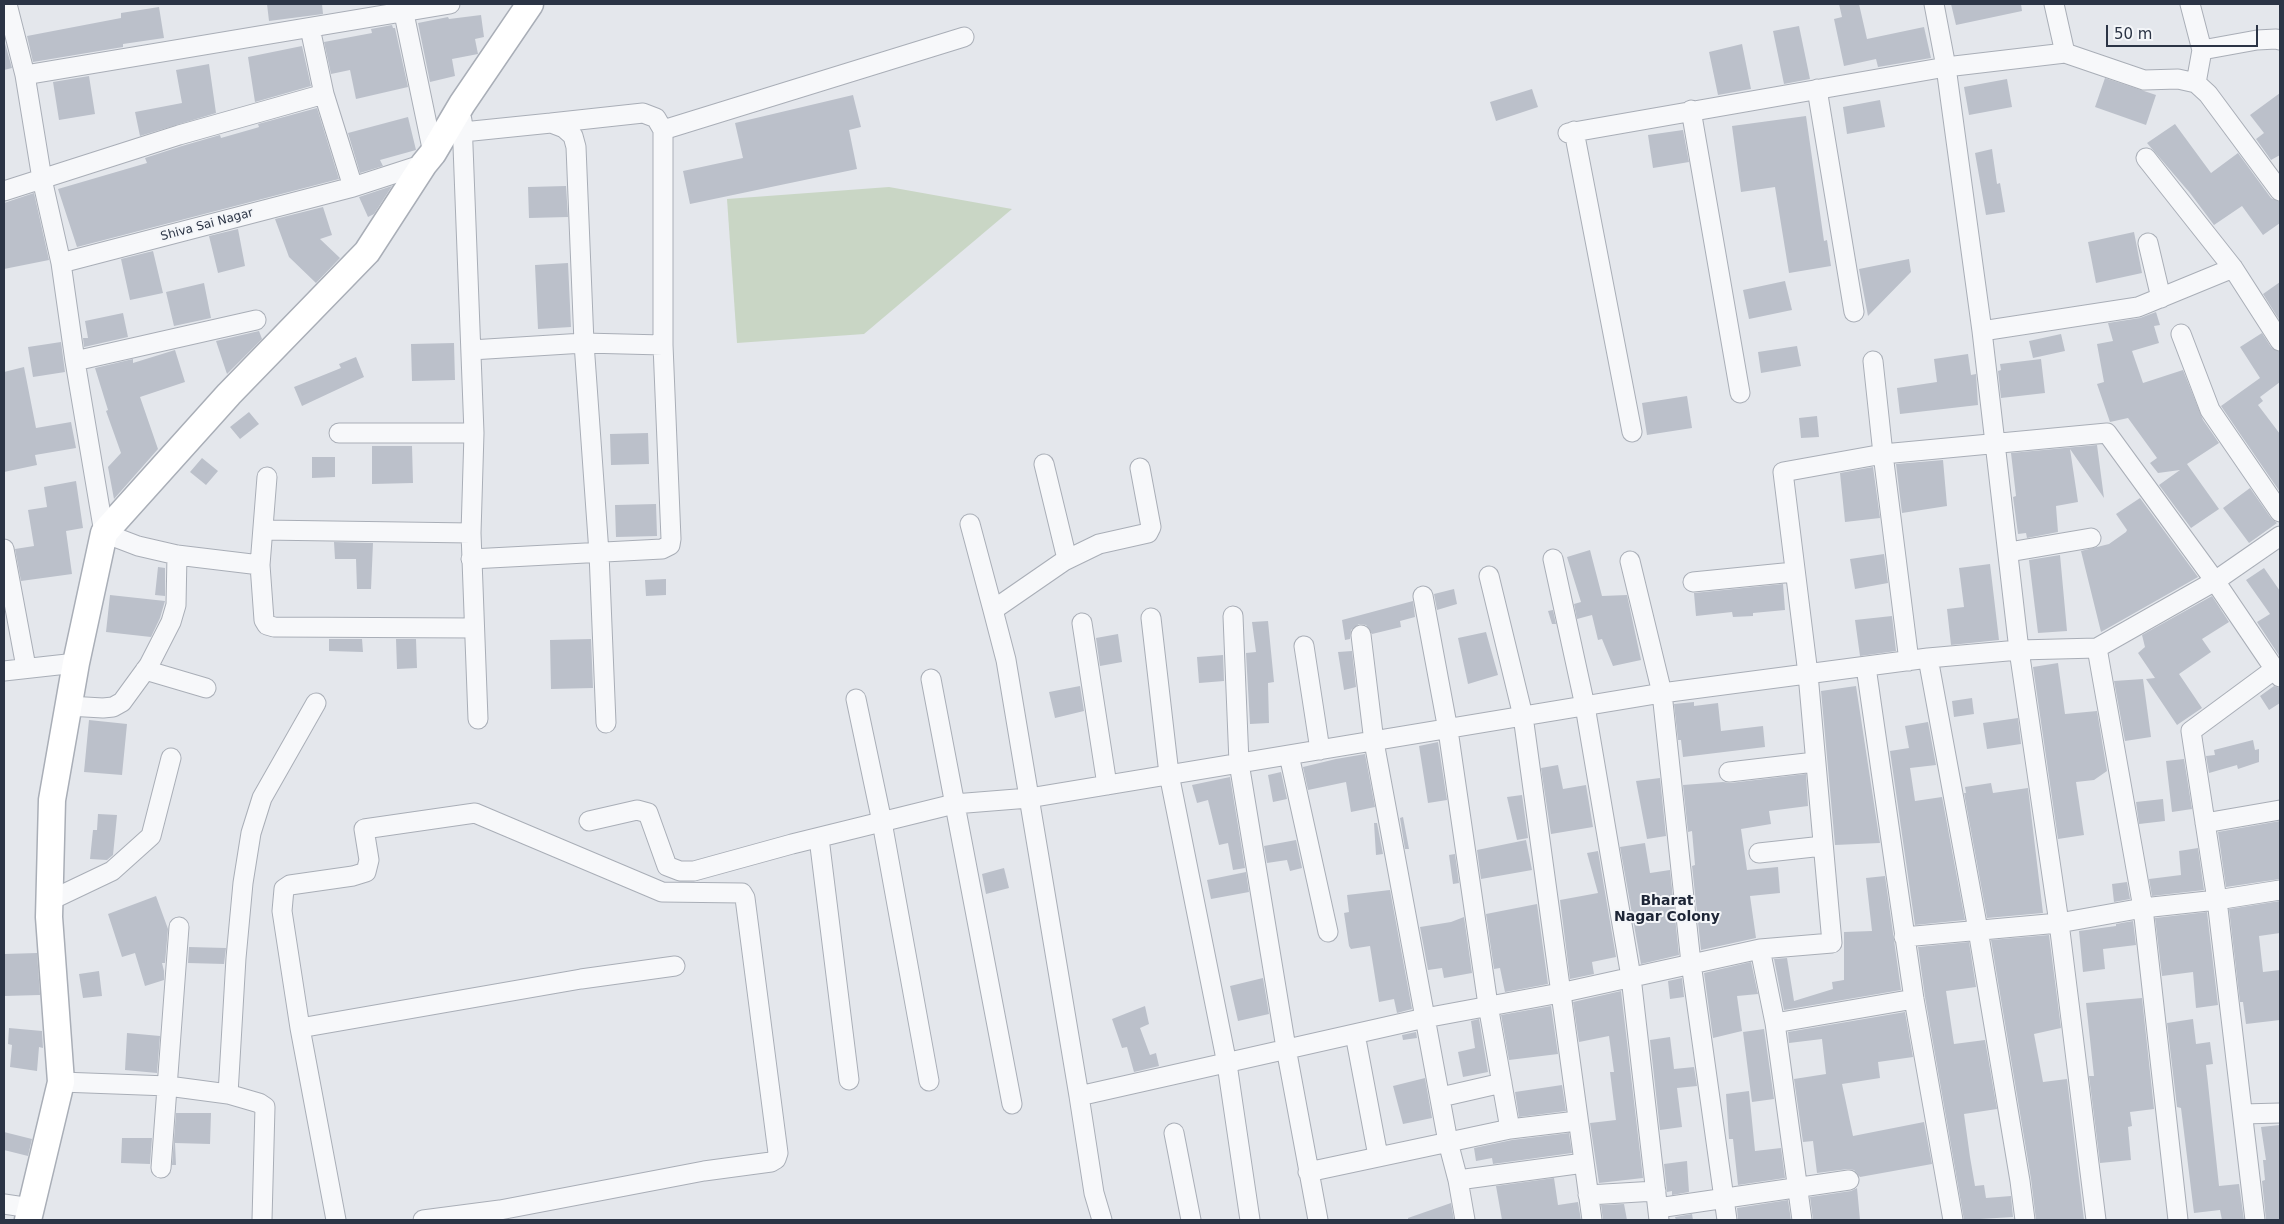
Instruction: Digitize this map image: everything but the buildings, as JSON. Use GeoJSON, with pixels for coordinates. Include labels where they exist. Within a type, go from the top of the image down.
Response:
{"type":"FeatureCollection","features":[{"type":"Feature","properties":{"kind":"street"},"geometry":{"type":"LineString","coordinates":[[4,1204],[29,1214],[61,1082],[50,920],[52,800],[76,663],[104,533],[61,264],[42,179],[25,75],[7,4]]}},
{"type":"Feature","properties":{"kind":"street"},"geometry":{"type":"LineString","coordinates":[[25,75],[310,28],[403,8],[450,4]]}},
{"type":"Feature","properties":{"kind":"street"},"geometry":{"type":"LineString","coordinates":[[104,533],[229,394],[367,252],[462,104],[530,4]]}},
{"type":"Feature","properties":{"kind":"street"},"geometry":{"type":"LineString","coordinates":[[1934,4],[1946,67],[1982,331],[2019,650],[2059,923],[2096,1220]]}},
{"type":"Feature","properties":{"kind":"street"},"geometry":{"type":"LineString","coordinates":[[2054,4],[2068,54]]}},
{"type":"Feature","properties":{"kind":"street"},"geometry":{"type":"LineString","coordinates":[[2190,4],[2202,50],[2196,83]]}},
{"type":"Feature","properties":{"kind":"street"},"geometry":{"type":"LineString","coordinates":[[403,8],[428,159]]}},
{"type":"Feature","properties":{"kind":"street"},"geometry":{"type":"LineString","coordinates":[[310,28],[324,94],[354,187]]}},
{"type":"Feature","properties":{"kind":"street"},"geometry":{"type":"LineString","coordinates":[[663,130],[964,37]]}},
{"type":"Feature","properties":{"kind":"street"},"geometry":{"type":"LineString","coordinates":[[2202,50],[2257,40],[2280,40]]}},
{"type":"Feature","properties":{"kind":"street"},"geometry":{"type":"LineString","coordinates":[[1632,432],[1571,132],[1946,67],[2068,54],[2144,80],[2178,79],[2196,83],[2208,94],[2280,191]]}},
{"type":"Feature","properties":{"kind":"street"},"geometry":{"type":"LineString","coordinates":[[1817,89],[1854,312]]}},
{"type":"Feature","properties":{"kind":"street"},"geometry":{"type":"LineString","coordinates":[[4,192],[179,135],[324,94]]}},
{"type":"Feature","properties":{"kind":"street"},"geometry":{"type":"LineString","coordinates":[[462,104],[474,432],[471,559],[478,719]]}},
{"type":"Feature","properties":{"kind":"street"},"geometry":{"type":"LineString","coordinates":[[1691,110],[1740,393]]}},
{"type":"Feature","properties":{"kind":"street"},"geometry":{"type":"LineString","coordinates":[[463,132],[644,113],[656,118],[663,130],[663,345],[670,545],[662,549],[471,559]]}},
{"type":"Feature","properties":{"kind":"street"},"geometry":{"type":"LineString","coordinates":[[551,123],[564,128],[573,136],[576,146],[584,343],[599,553],[606,723]]}},
{"type":"Feature","properties":{"kind":"street"},"geometry":{"type":"LineString","coordinates":[[2146,158],[2233,268],[2280,341]]}},
{"type":"Feature","properties":{"kind":"street","name":"Shiva Sai Nagar"},"geometry":{"type":"LineString","coordinates":[[61,264],[354,187],[428,159]]}},
{"type":"Feature","properties":{"kind":"street"},"geometry":{"type":"LineString","coordinates":[[2148,243],[2161,298]]}},
{"type":"Feature","properties":{"kind":"street"},"geometry":{"type":"LineString","coordinates":[[1982,331],[2138,307],[2233,268]]}},
{"type":"Feature","properties":{"kind":"street"},"geometry":{"type":"LineString","coordinates":[[75,361],[256,320]]}},
{"type":"Feature","properties":{"kind":"street"},"geometry":{"type":"LineString","coordinates":[[2181,334],[2210,410],[2280,512]]}},
{"type":"Feature","properties":{"kind":"street"},"geometry":{"type":"LineString","coordinates":[[471,350],[584,343],[663,345]]}},
{"type":"Feature","properties":{"kind":"street"},"geometry":{"type":"LineString","coordinates":[[1873,361],[1883,454],[1919,659],[1978,930],[2025,1220]]}},
{"type":"Feature","properties":{"kind":"street"},"geometry":{"type":"LineString","coordinates":[[339,433],[474,432]]}},
{"type":"Feature","properties":{"kind":"street"},"geometry":{"type":"LineString","coordinates":[[1079,1096],[1424,1018],[1560,992],[1691,963],[1760,949],[1832,943],[1808,674],[1783,472],[1883,454],[1996,445],[2107,433],[2215,581],[2278,673],[2192,731],[2217,900],[2244,1114],[2255,1220]]}},
{"type":"Feature","properties":{"kind":"street"},"geometry":{"type":"LineString","coordinates":[[1044,464],[1067,559]]}},
{"type":"Feature","properties":{"kind":"street"},"geometry":{"type":"LineString","coordinates":[[993,613],[1067,559],[1099,544],[1148,533],[1151,527],[1140,468]]}},
{"type":"Feature","properties":{"kind":"street"},"geometry":{"type":"LineString","coordinates":[[267,477],[260,565],[264,620],[267,625],[274,627],[474,628]]}},
{"type":"Feature","properties":{"kind":"street"},"geometry":{"type":"LineString","coordinates":[[970,524],[1006,660],[1094,1193],[1102,1220]]}},
{"type":"Feature","properties":{"kind":"street"},"geometry":{"type":"LineString","coordinates":[[263,530],[471,533]]}},
{"type":"Feature","properties":{"kind":"street"},"geometry":{"type":"LineString","coordinates":[[104,533],[138,546],[177,556],[260,565]]}},
{"type":"Feature","properties":{"kind":"street"},"geometry":{"type":"LineString","coordinates":[[588,822],[638,810],[648,813],[667,866],[680,871],[694,871],[954,804],[1029,798],[1662,693],[1919,659],[2019,650],[2097,648],[2215,581],[2280,536]]}},
{"type":"Feature","properties":{"kind":"street"},"geometry":{"type":"LineString","coordinates":[[2009,552],[2091,538]]}},
{"type":"Feature","properties":{"kind":"street"},"geometry":{"type":"LineString","coordinates":[[4,549],[26,667]]}},
{"type":"Feature","properties":{"kind":"street"},"geometry":{"type":"LineString","coordinates":[[68,706],[113,707],[122,702],[145,670],[171,622],[176,604],[177,556]]}},
{"type":"Feature","properties":{"kind":"street"},"geometry":{"type":"LineString","coordinates":[[1553,559],[1585,706],[1631,977],[1657,1206]]}},
{"type":"Feature","properties":{"kind":"street"},"geometry":{"type":"LineString","coordinates":[[1630,561],[1662,693],[1691,963],[1727,1220]]}},
{"type":"Feature","properties":{"kind":"street"},"geometry":{"type":"LineString","coordinates":[[1692,582],[1794,572]]}},
{"type":"Feature","properties":{"kind":"street"},"geometry":{"type":"LineString","coordinates":[[1489,576],[1523,716],[1592,1220]]}},
{"type":"Feature","properties":{"kind":"street"},"geometry":{"type":"LineString","coordinates":[[1423,596],[1448,730],[1488,1005],[1510,1129]]}},
{"type":"Feature","properties":{"kind":"street"},"geometry":{"type":"LineString","coordinates":[[1233,616],[1239,763],[1286,1048],[1318,1220]]}},
{"type":"Feature","properties":{"kind":"street"},"geometry":{"type":"LineString","coordinates":[[1151,618],[1169,774],[1227,1064],[1250,1220]]}},
{"type":"Feature","properties":{"kind":"street"},"geometry":{"type":"LineString","coordinates":[[1082,623],[1107,785]]}},
{"type":"Feature","properties":{"kind":"street"},"geometry":{"type":"LineString","coordinates":[[1361,635],[1374,742],[1424,1018],[1465,1220]]}},
{"type":"Feature","properties":{"kind":"street"},"geometry":{"type":"LineString","coordinates":[[1304,646],[1320,750]]}},
{"type":"Feature","properties":{"kind":"street"},"geometry":{"type":"LineString","coordinates":[[2097,648],[2143,908],[2178,1220]]}},
{"type":"Feature","properties":{"kind":"street"},"geometry":{"type":"LineString","coordinates":[[4,671],[26,667],[76,663]]}},
{"type":"Feature","properties":{"kind":"street"},"geometry":{"type":"LineString","coordinates":[[1866,666],[1904,937],[1953,1220]]}},
{"type":"Feature","properties":{"kind":"street"},"geometry":{"type":"LineString","coordinates":[[145,670],[206,688]]}},
{"type":"Feature","properties":{"kind":"street"},"geometry":{"type":"LineString","coordinates":[[931,679],[1012,1104]]}},
{"type":"Feature","properties":{"kind":"street"},"geometry":{"type":"LineString","coordinates":[[856,699],[882,822],[929,1080]]}},
{"type":"Feature","properties":{"kind":"street"},"geometry":{"type":"LineString","coordinates":[[228,1094],[237,949],[243,883],[251,833],[262,798],[316,703]]}},
{"type":"Feature","properties":{"kind":"street"},"geometry":{"type":"LineString","coordinates":[[1289,755],[1328,932]]}},
{"type":"Feature","properties":{"kind":"street"},"geometry":{"type":"LineString","coordinates":[[50,920],[112,871],[151,836],[171,758]]}},
{"type":"Feature","properties":{"kind":"street"},"geometry":{"type":"LineString","coordinates":[[1729,772],[1815,762]]}},
{"type":"Feature","properties":{"kind":"street"},"geometry":{"type":"LineString","coordinates":[[2205,823],[2280,810]]}},
{"type":"Feature","properties":{"kind":"street"},"geometry":{"type":"LineString","coordinates":[[336,1220],[300,1028],[282,911],[284,889],[290,885],[353,876],[366,872],[369,860],[364,829],[474,813],[662,892],[742,893],[745,898],[778,1153],[776,1159],[771,1162],[704,1171],[500,1210],[423,1220]]}},
{"type":"Feature","properties":{"kind":"street"},"geometry":{"type":"LineString","coordinates":[[819,838],[849,1080]]}},
{"type":"Feature","properties":{"kind":"street"},"geometry":{"type":"LineString","coordinates":[[1759,854],[1823,846]]}},
{"type":"Feature","properties":{"kind":"street"},"geometry":{"type":"LineString","coordinates":[[1904,937],[2059,923],[2143,908],[2217,900],[2280,890]]}},
{"type":"Feature","properties":{"kind":"street"},"geometry":{"type":"LineString","coordinates":[[161,1168],[179,927]]}},
{"type":"Feature","properties":{"kind":"street"},"geometry":{"type":"LineString","coordinates":[[1760,949],[1775,1022],[1802,1220]]}},
{"type":"Feature","properties":{"kind":"street"},"geometry":{"type":"LineString","coordinates":[[300,1028],[581,979],[675,966]]}},
{"type":"Feature","properties":{"kind":"street"},"geometry":{"type":"LineString","coordinates":[[1775,1022],[1914,999]]}},
{"type":"Feature","properties":{"kind":"street"},"geometry":{"type":"LineString","coordinates":[[1355,1034],[1378,1156]]}},
{"type":"Feature","properties":{"kind":"street"},"geometry":{"type":"LineString","coordinates":[[61,1082],[168,1086],[228,1094],[265,1107],[262,1220]]}},
{"type":"Feature","properties":{"kind":"street"},"geometry":{"type":"LineString","coordinates":[[1441,1097],[1502,1083]]}},
{"type":"Feature","properties":{"kind":"street"},"geometry":{"type":"LineString","coordinates":[[2244,1114],[2280,1113]]}},
{"type":"Feature","properties":{"kind":"street"},"geometry":{"type":"LineString","coordinates":[[1308,1172],[1510,1129],[1577,1121]]}},
{"type":"Feature","properties":{"kind":"street"},"geometry":{"type":"LineString","coordinates":[[1174,1133],[1191,1220]]}},
{"type":"Feature","properties":{"kind":"street"},"geometry":{"type":"LineString","coordinates":[[1458,1180],[1584,1163]]}},
{"type":"Feature","properties":{"kind":"street"},"geometry":{"type":"LineString","coordinates":[[1588,1195],[1657,1206],[1850,1180]]}},
{"type":"Feature","properties":{"kind":"green space"},"geometry":{"type":"Polygon","coordinates":[[[889,187],[1012,209],[864,334],[737,343],[727,199],[889,187]]]}},
{"type":"Feature","properties":{"kind":"district","name":"Bharat Nagar Colony"},"geometry":{"type":"Point","coordinates":[1667,910]}}]}
